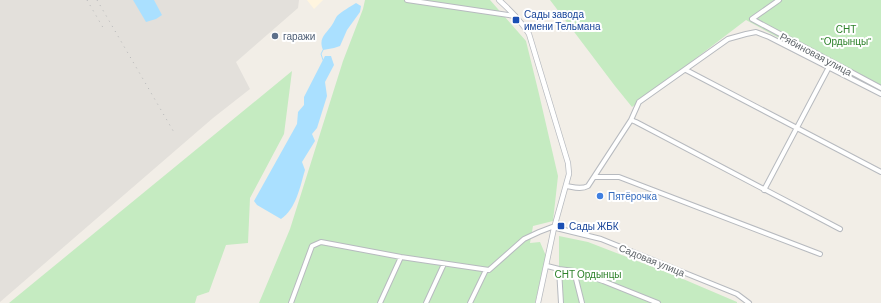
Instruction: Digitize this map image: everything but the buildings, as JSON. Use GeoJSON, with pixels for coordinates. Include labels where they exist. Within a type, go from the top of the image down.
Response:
{"type":"FeatureCollection","features":[{"type":"Feature","properties":{"kind":"street"},"geometry":{"type":"LineString","coordinates":[[407,0],[515,16]]}},
{"type":"Feature","properties":{"kind":"street"},"geometry":{"type":"LineString","coordinates":[[499,0],[524,26],[530,38],[568,162],[569,174],[554,228],[538,303]]}},
{"type":"Feature","properties":{"kind":"street","name":"Рябиновая улица"},"geometry":{"type":"LineString","coordinates":[[779,0],[752,19],[881,88]]}},
{"type":"Feature","properties":{"kind":"street"},"geometry":{"type":"LineString","coordinates":[[566,186],[584,188],[588,186],[631,120],[639,102],[728,39],[756,32],[830,67],[881,94]]}},
{"type":"Feature","properties":{"kind":"street"},"geometry":{"type":"LineString","coordinates":[[764,190],[830,67]]}},
{"type":"Feature","properties":{"kind":"street"},"geometry":{"type":"LineString","coordinates":[[686,70],[881,172]]}},
{"type":"Feature","properties":{"kind":"street"},"geometry":{"type":"LineString","coordinates":[[631,120],[840,229]]}},
{"type":"Feature","properties":{"kind":"street"},"geometry":{"type":"LineString","coordinates":[[594,177],[619,177],[820,254]]}},
{"type":"Feature","properties":{"kind":"street"},"geometry":{"type":"LineString","coordinates":[[291,303],[312,246],[321,242],[401,257],[489,270],[524,239],[552,227],[554,228]]}},
{"type":"Feature","properties":{"kind":"street","name":"Садовая улица"},"geometry":{"type":"LineString","coordinates":[[554,228],[601,239],[737,294],[748,302]]}},
{"type":"Feature","properties":{"kind":"street"},"geometry":{"type":"LineString","coordinates":[[380,303],[401,257]]}},
{"type":"Feature","properties":{"kind":"street"},"geometry":{"type":"LineString","coordinates":[[426,303],[444,264]]}},
{"type":"Feature","properties":{"kind":"street"},"geometry":{"type":"LineString","coordinates":[[546,266],[574,271],[658,303]]}},
{"type":"Feature","properties":{"kind":"street"},"geometry":{"type":"LineString","coordinates":[[559,269],[561,303]]}},
{"type":"Feature","properties":{"kind":"street"},"geometry":{"type":"LineString","coordinates":[[470,303],[486,270]]}},
{"type":"Feature","properties":{"kind":"street"},"geometry":{"type":"LineString","coordinates":[[574,271],[582,303]]}},
{"type":"Feature","properties":{"kind":"shaded area"},"geometry":{"type":"Polygon","coordinates":[[[0,0],[299,0],[298,8],[236,62],[250,89],[213,118],[0,302],[0,0]]]}},
{"type":"Feature","properties":{"kind":"shaded area"},"geometry":{"type":"Polygon","coordinates":[[[307,0],[323,0],[314,9],[307,0]]]}},
{"type":"Feature","properties":{"kind":"green space"},"geometry":{"type":"Polygon","coordinates":[[[365,0],[490,0],[526,41],[558,176],[553,221],[533,226],[530,243],[540,242],[546,256],[535,303],[259,303],[290,229],[343,61],[365,0]]]}},
{"type":"Feature","properties":{"kind":"green space","name":"СНТ \"Ордынцы\""},"geometry":{"type":"Polygon","coordinates":[[[550,0],[881,0],[881,93],[746,20],[632,107],[550,0]]]}},
{"type":"Feature","properties":{"kind":"green space"},"geometry":{"type":"Polygon","coordinates":[[[292,71],[284,134],[250,198],[248,243],[226,245],[209,292],[197,296],[195,303],[9,303],[292,71]]]}},
{"type":"Feature","properties":{"kind":"green space","name":"СНТ Ордынцы"},"geometry":{"type":"Polygon","coordinates":[[[559,236],[588,242],[676,276],[737,303],[561,303],[559,289],[559,236]]]}},
{"type":"Feature","properties":{"kind":"water"},"geometry":{"type":"Polygon","coordinates":[[[133,0],[154,0],[162,15],[156,19],[146,22],[133,0]]]}},
{"type":"Feature","properties":{"kind":"water"},"geometry":{"type":"Polygon","coordinates":[[[356,3],[361,6],[360,12],[347,30],[340,46],[323,50],[321,42],[322,39],[337,16],[356,3]]]}},
{"type":"Feature","properties":{"kind":"water"},"geometry":{"type":"Polygon","coordinates":[[[325,56],[331,56],[334,65],[325,82],[327,96],[317,128],[312,134],[315,141],[302,162],[305,170],[294,204],[281,219],[257,205],[254,201],[297,124],[298,112],[304,105],[304,97],[325,56]]]}},
{"type":"Feature","properties":{"kind":"waterway"},"geometry":{"type":"LineString","coordinates":[[323,50],[321,54],[323,60]]}},
{"type":"Feature","properties":{"kind":"railway"},"geometry":{"type":"LineString","coordinates":[[87,0],[105,31]]}},
{"type":"Feature","properties":{"kind":"railway"},"geometry":{"type":"LineString","coordinates":[[97,0],[175,134]]}},
{"type":"Feature","properties":{"kind":"place","name":"Сады завода имени Тельмана"},"geometry":{"type":"Point","coordinates":[516,20]}},
{"type":"Feature","properties":{"kind":"place","name":"гаражи"},"geometry":{"type":"Point","coordinates":[275,36]}},
{"type":"Feature","properties":{"kind":"place","name":"Пятёрочка"},"geometry":{"type":"Point","coordinates":[600,196]}},
{"type":"Feature","properties":{"kind":"place","name":"Сады ЖБК"},"geometry":{"type":"Point","coordinates":[561,226]}}]}
